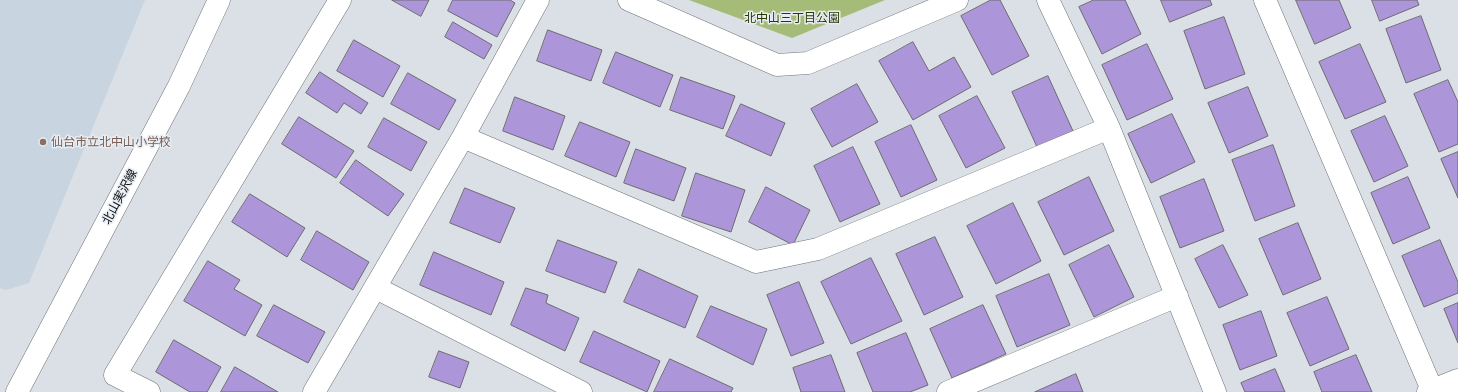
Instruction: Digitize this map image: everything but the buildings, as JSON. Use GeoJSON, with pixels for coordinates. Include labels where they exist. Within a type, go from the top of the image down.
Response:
{"type":"FeatureCollection","features":[{"type":"Feature","properties":{"kind":"street","name":"北山実沢線"},"geometry":{"type":"LineString","coordinates":[[17,392],[179,86],[219,0]]}},
{"type":"Feature","properties":{"kind":"street"},"geometry":{"type":"LineString","coordinates":[[149,392],[115,375],[340,0]]}},
{"type":"Feature","properties":{"kind":"street"},"geometry":{"type":"LineString","coordinates":[[314,392],[463,137],[538,0]]}},
{"type":"Feature","properties":{"kind":"street"},"geometry":{"type":"LineString","coordinates":[[629,0],[777,65],[808,63],[956,0]]}},
{"type":"Feature","properties":{"kind":"street"},"geometry":{"type":"LineString","coordinates":[[1048,0],[1109,128],[1215,392]]}},
{"type":"Feature","properties":{"kind":"street"},"geometry":{"type":"LineString","coordinates":[[1264,0],[1432,391],[1458,380]]}},
{"type":"Feature","properties":{"kind":"street"},"geometry":{"type":"LineString","coordinates":[[463,137],[756,262],[818,249],[1109,128]]}},
{"type":"Feature","properties":{"kind":"street"},"geometry":{"type":"LineString","coordinates":[[376,288],[581,392]]}},
{"type":"Feature","properties":{"kind":"street"},"geometry":{"type":"LineString","coordinates":[[948,392],[1177,296]]}},
{"type":"Feature","properties":{"kind":"shaded area","name":"仙台市立北中山小学校"},"geometry":{"type":"Polygon","coordinates":[[[0,0],[145,0],[29,283],[6,290],[0,288],[0,0]]]}},
{"type":"Feature","properties":{"kind":"green space","name":"北中山三丁目公園"},"geometry":{"type":"Polygon","coordinates":[[[689,0],[885,0],[792,38],[689,0]]]}},
{"type":"Feature","properties":{"kind":"place","name":"仙台市立北中山小学校"},"geometry":{"type":"Point","coordinates":[43,142]}}]}
